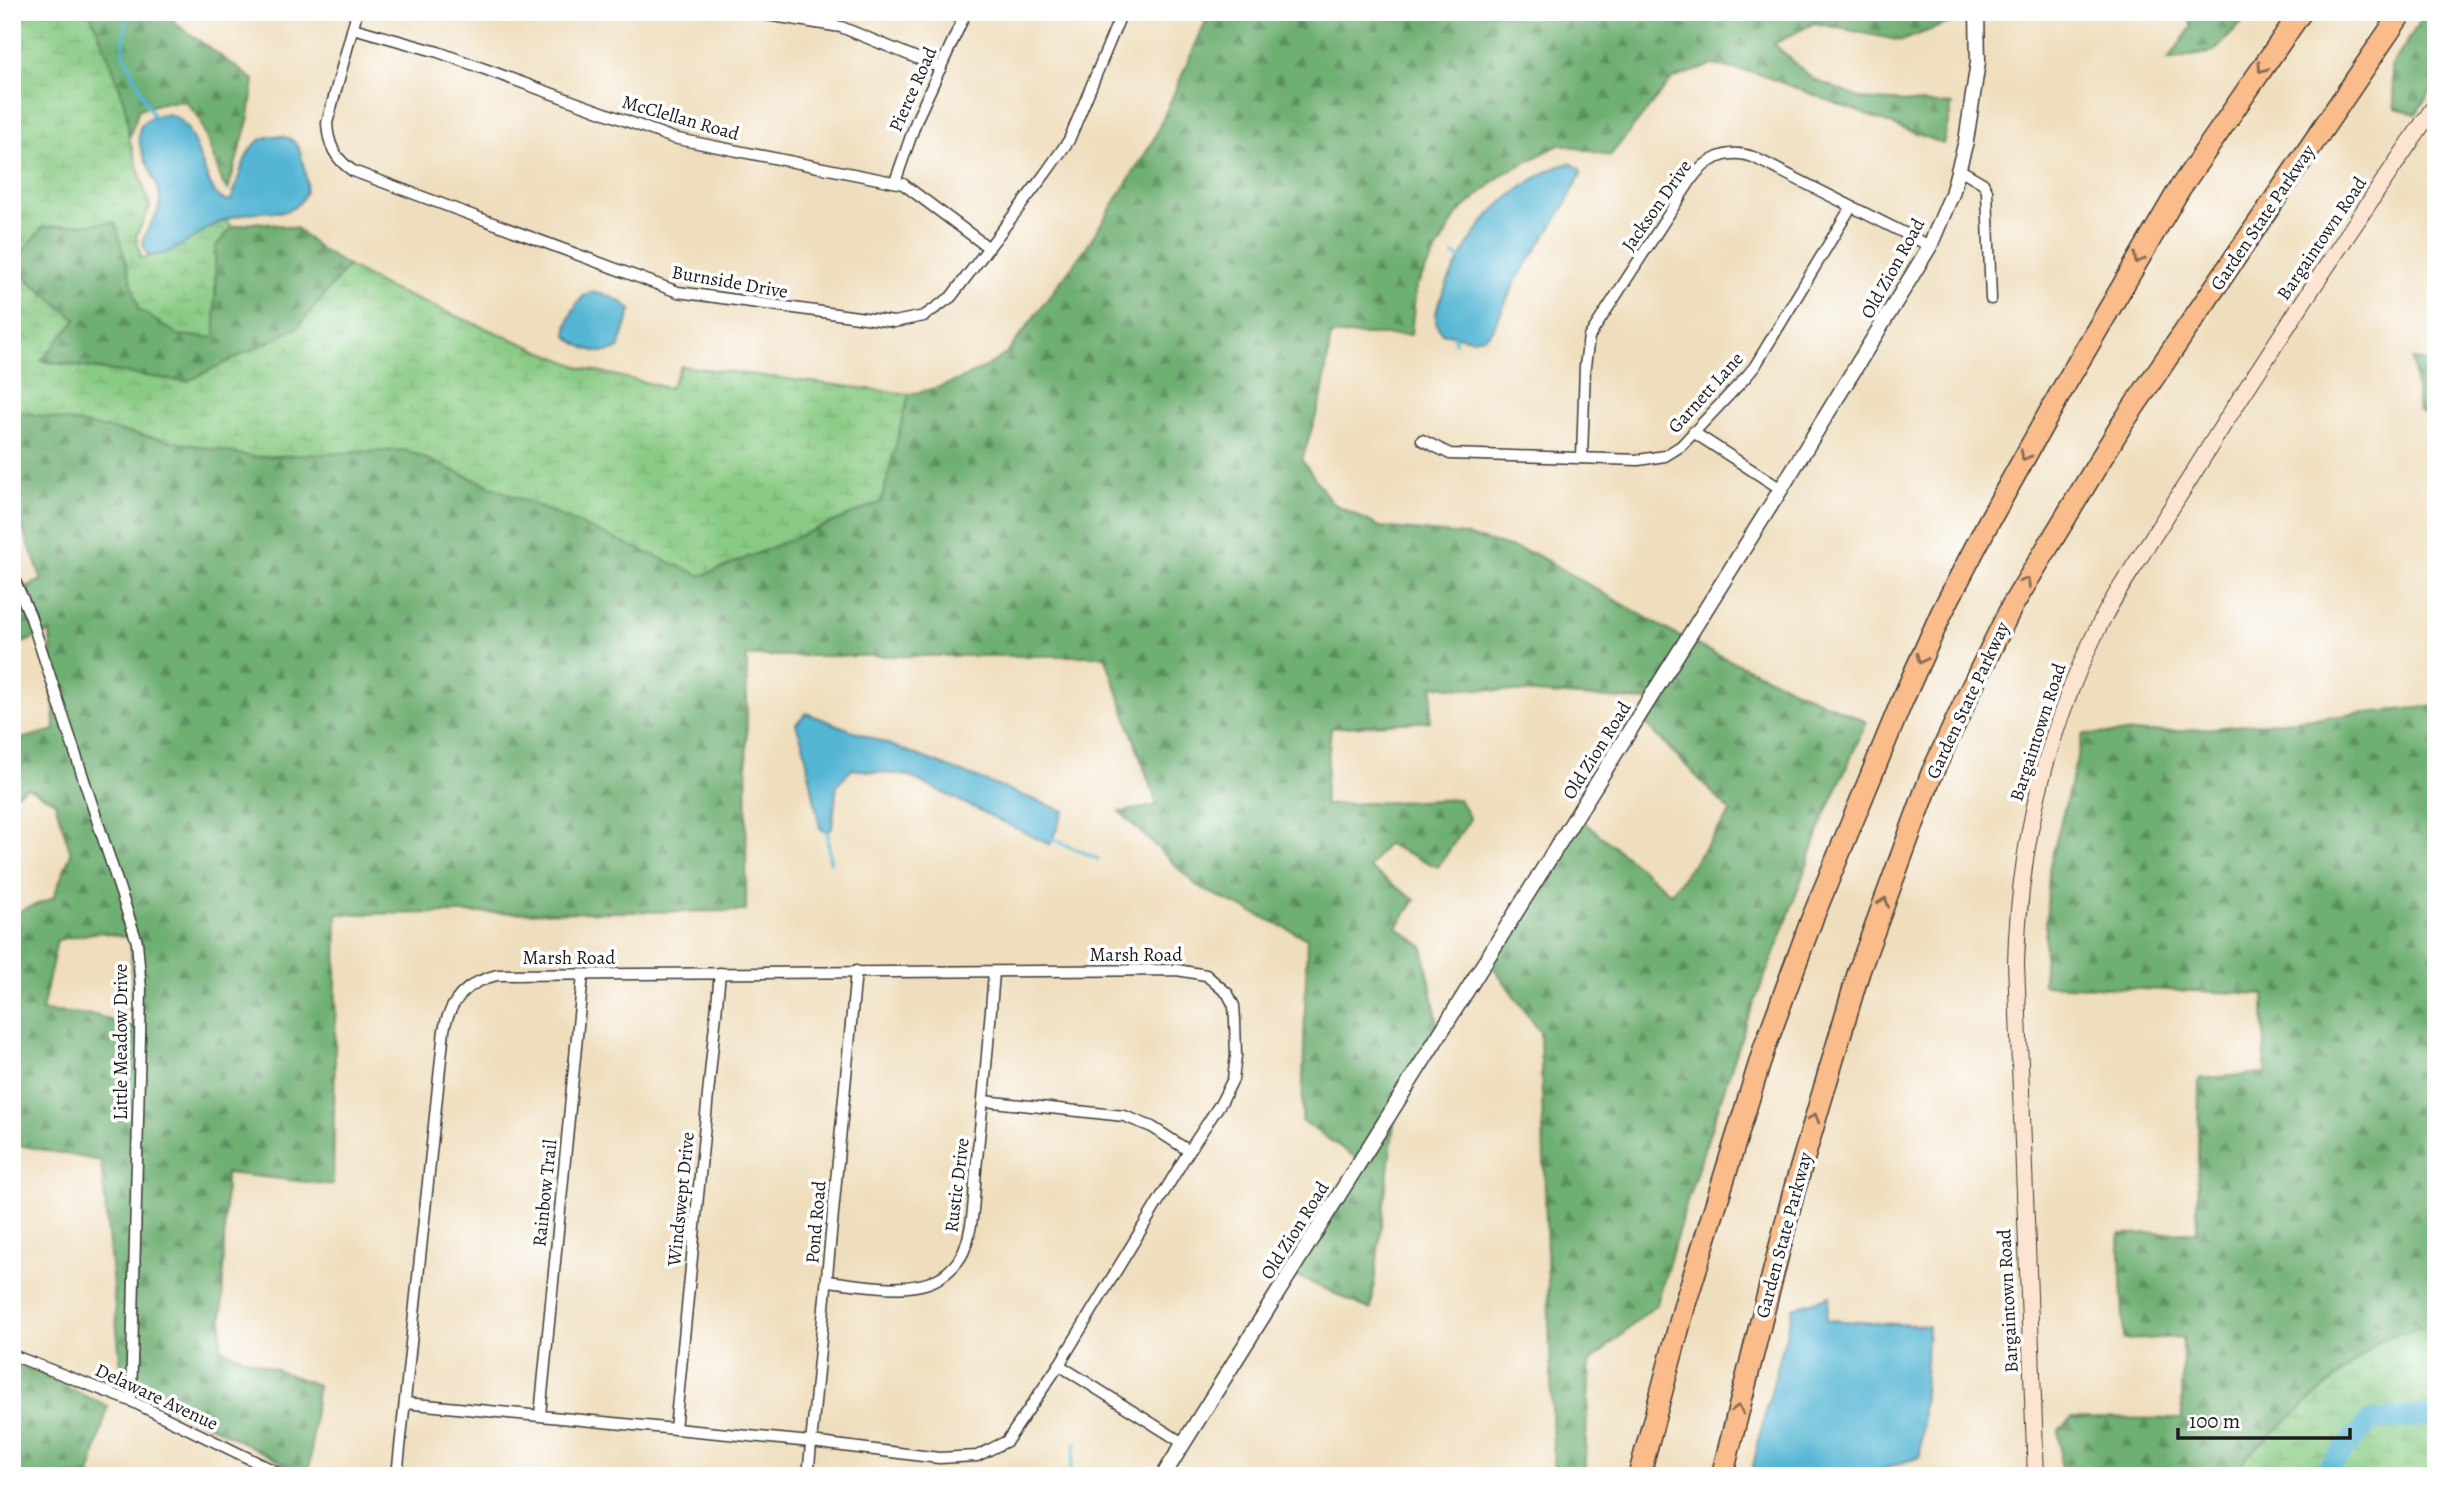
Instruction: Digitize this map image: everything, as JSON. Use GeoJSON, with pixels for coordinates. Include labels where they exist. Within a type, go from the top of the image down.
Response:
{"type":"FeatureCollection","features":[{"type":"Feature","properties":{"kind":"highway"},"geometry":{"type":"LineString","coordinates":[[1639,1476],[1685,1304],[1764,1049],[1812,919],[1902,701],[1942,612],[2066,383],[2180,188],[2301,12]]}},
{"type":"Feature","properties":{"kind":"highway","name":"Garden State Parkway"},"geometry":{"type":"LineString","coordinates":[[1722,1476],[1794,1191],[1855,983],[1932,773],[1970,691],[2019,594],[2122,424],[2402,12]]}},
{"type":"Feature","properties":{"kind":"main road","name":"Bargaintown Road"},"geometry":{"type":"LineString","coordinates":[[2036,1476],[2016,963],[2019,901],[2025,857],[2045,764],[2078,672],[2104,615],[2246,390],[2436,104]]}},
{"type":"Feature","properties":{"kind":"street","name":"Burnside Drive"},"geometry":{"type":"LineString","coordinates":[[357,12],[327,123],[328,138],[334,154],[346,167],[360,176],[685,294],[903,322],[924,316],[948,300],[1069,140],[1122,12]]}},
{"type":"Feature","properties":{"kind":"street"},"geometry":{"type":"LineString","coordinates":[[749,12],[841,27],[941,68]]}},
{"type":"Feature","properties":{"kind":"street","name":"Pierce Road"},"geometry":{"type":"LineString","coordinates":[[895,182],[917,119],[966,12]]}},
{"type":"Feature","properties":{"kind":"street","name":"Old Zion Road"},"geometry":{"type":"LineString","coordinates":[[1163,1476],[1782,489],[1930,246],[1952,194],[1975,92],[1978,62],[1977,12]]}},
{"type":"Feature","properties":{"kind":"street","name":"McClellan Road"},"geometry":{"type":"LineString","coordinates":[[353,28],[438,52],[673,138],[895,182],[910,189],[989,248]]}},
{"type":"Feature","properties":{"kind":"street","name":"Jackson Drive"},"geometry":{"type":"LineString","coordinates":[[1582,458],[1586,351],[1589,337],[1702,166],[1709,161],[1726,155],[1748,155],[1930,246]]}},
{"type":"Feature","properties":{"kind":"street"},"geometry":{"type":"LineString","coordinates":[[1959,169],[1983,183],[1987,191],[1991,299]]}},
{"type":"Feature","properties":{"kind":"street","name":"Garnett Lane"},"geometry":{"type":"LineString","coordinates":[[1422,440],[1450,454],[1638,460],[1658,458],[1681,446],[1755,366],[1851,207]]}},
{"type":"Feature","properties":{"kind":"street"},"geometry":{"type":"LineString","coordinates":[[1693,432],[1782,489]]}},
{"type":"Feature","properties":{"kind":"street","name":"Little Meadow Drive"},"geometry":{"type":"LineString","coordinates":[[13,576],[30,615],[137,942],[141,989],[131,1401]]}},
{"type":"Feature","properties":{"kind":"street","name":"Marsh Road"},"geometry":{"type":"LineString","coordinates":[[397,1476],[446,1018],[452,1005],[472,983],[497,975],[1177,970],[1206,975],[1219,984],[1234,1006],[1235,1070],[1228,1090],[1059,1365],[1007,1441],[977,1457],[939,1458],[811,1442],[405,1403]]}},
{"type":"Feature","properties":{"kind":"street","name":"Pond Road"},"geometry":{"type":"LineString","coordinates":[[808,1476],[856,971]]}},
{"type":"Feature","properties":{"kind":"street","name":"Rustic Drive"},"geometry":{"type":"LineString","coordinates":[[827,1281],[901,1287],[922,1286],[939,1279],[952,1268],[965,1249],[971,1222],[984,1101],[994,972]]}},
{"type":"Feature","properties":{"kind":"street","name":"Windswept Drive"},"geometry":{"type":"LineString","coordinates":[[675,1429],[720,973]]}},
{"type":"Feature","properties":{"kind":"street","name":"Rainbow Trail"},"geometry":{"type":"LineString","coordinates":[[540,1415],[583,975]]}},
{"type":"Feature","properties":{"kind":"street"},"geometry":{"type":"LineString","coordinates":[[984,1101],[1124,1116],[1152,1127],[1189,1151]]}},
{"type":"Feature","properties":{"kind":"street","name":"Delaware Avenue"},"geometry":{"type":"LineString","coordinates":[[12,1355],[131,1401],[285,1476]]}},
{"type":"Feature","properties":{"kind":"street"},"geometry":{"type":"LineString","coordinates":[[1059,1365],[1183,1443]]}},
{"type":"Feature","properties":{"kind":"green space"},"geometry":{"type":"Polygon","coordinates":[[[40,12],[78,12],[91,15],[109,58],[125,106],[128,135],[150,207],[136,236],[141,258],[165,252],[226,220],[232,227],[215,247],[215,338],[179,335],[139,310],[115,222],[43,227],[12,265],[12,30],[14,20],[40,12]]]}},
{"type":"Feature","properties":{"kind":"green space"},"geometry":{"type":"Polygon","coordinates":[[[78,12],[170,12],[176,24],[254,80],[249,117],[228,190],[223,184],[199,118],[186,102],[166,102],[139,109],[129,138],[125,107],[91,15],[78,12]]]}},
{"type":"Feature","properties":{"kind":"green space"},"geometry":{"type":"Polygon","coordinates":[[[1210,12],[1955,12],[1956,20],[1902,41],[1814,23],[1774,44],[1813,79],[1862,99],[1952,105],[1943,144],[1756,73],[1712,65],[1672,79],[1610,156],[1561,144],[1503,174],[1458,213],[1416,287],[1411,335],[1331,335],[1322,396],[1302,460],[1332,503],[1380,527],[1465,535],[1535,554],[1687,641],[1867,722],[1825,815],[1747,1021],[1688,1198],[1657,1304],[1590,1362],[1584,1476],[1554,1476],[1540,1032],[1489,961],[1579,818],[1671,893],[1731,812],[1641,719],[1651,701],[1433,686],[1430,721],[1331,728],[1324,805],[1459,799],[1470,819],[1438,867],[1387,844],[1369,868],[1415,900],[1397,927],[1423,947],[1440,1035],[1396,1106],[1371,1310],[1292,1274],[1362,1162],[1302,1121],[1307,938],[1198,887],[1120,812],[1157,805],[1105,656],[747,656],[746,911],[337,914],[333,1185],[226,1173],[221,1349],[317,1385],[309,1476],[122,1381],[101,1161],[12,1144],[12,914],[53,898],[71,854],[55,802],[27,787],[12,797],[12,741],[55,730],[50,632],[12,647],[12,593],[42,580],[18,516],[12,512],[12,410],[255,457],[405,450],[702,576],[881,502],[909,394],[960,380],[1007,353],[1087,246],[1152,143],[1210,12]],[[99,932],[57,940],[42,1011],[96,1015],[133,1029],[131,938],[99,932]]]}},
{"type":"Feature","properties":{"kind":"green space"},"geometry":{"type":"Polygon","coordinates":[[[2186,12],[2252,12],[2214,52],[2168,60],[2192,26],[2186,12]]]}},
{"type":"Feature","properties":{"kind":"green space"},"geometry":{"type":"Polygon","coordinates":[[[2426,12],[2436,12],[2436,84],[2416,114],[2395,108],[2391,67],[2426,12]]]}},
{"type":"Feature","properties":{"kind":"green space"},"geometry":{"type":"Polygon","coordinates":[[[116,222],[139,310],[216,294],[215,247],[232,227],[258,222],[296,228],[320,249],[348,266],[297,328],[186,382],[40,360],[76,320],[12,265],[43,227],[116,222]]]}},
{"type":"Feature","properties":{"kind":"green space"},"geometry":{"type":"Polygon","coordinates":[[[348,266],[386,287],[582,368],[670,388],[681,366],[909,394],[881,502],[702,576],[406,450],[255,457],[12,410],[12,267],[76,320],[41,361],[186,382],[297,328],[348,266]]]}},
{"type":"Feature","properties":{"kind":"green space"},"geometry":{"type":"Polygon","coordinates":[[[2412,359],[2436,364],[2436,417],[2419,412],[2412,359]]]}},
{"type":"Feature","properties":{"kind":"green space"},"geometry":{"type":"Polygon","coordinates":[[[2436,706],[2436,1323],[2381,1339],[2248,1455],[2234,1476],[2061,1476],[2059,1430],[2072,1418],[2182,1419],[2183,1337],[2124,1340],[2119,1234],[2197,1232],[2199,1079],[2265,1073],[2264,994],[2043,985],[2049,869],[2083,734],[2184,731],[2436,706]]]}},
{"type":"Feature","properties":{"kind":"green space"},"geometry":{"type":"Polygon","coordinates":[[[2436,1323],[2436,1476],[2234,1476],[2248,1455],[2381,1339],[2436,1323]]]}},
{"type":"Feature","properties":{"kind":"green space"},"geometry":{"type":"Polygon","coordinates":[[[12,1364],[46,1375],[48,1379],[108,1406],[89,1476],[12,1476],[12,1364]]]}},
{"type":"Feature","properties":{"kind":"water"},"geometry":{"type":"Polygon","coordinates":[[[165,114],[178,119],[187,129],[213,190],[221,198],[231,200],[243,164],[258,141],[282,136],[293,141],[299,149],[304,167],[306,192],[303,198],[289,210],[256,212],[224,220],[176,248],[158,255],[148,255],[143,241],[160,202],[142,150],[140,127],[149,119],[165,114]]]}},
{"type":"Feature","properties":{"kind":"water"},"geometry":{"type":"Polygon","coordinates":[[[1571,163],[1580,169],[1581,174],[1564,207],[1515,282],[1492,331],[1484,337],[1472,339],[1442,333],[1436,319],[1441,297],[1455,267],[1480,227],[1493,211],[1525,185],[1549,171],[1571,163]]]}},
{"type":"Feature","properties":{"kind":"water"},"geometry":{"type":"Polygon","coordinates":[[[591,292],[613,298],[631,310],[619,348],[613,351],[592,350],[567,336],[573,311],[581,299],[591,292]]]}},
{"type":"Feature","properties":{"kind":"water"},"geometry":{"type":"Polygon","coordinates":[[[806,713],[1064,811],[1050,845],[909,776],[852,769],[837,785],[832,828],[827,833],[820,828],[804,747],[796,724],[806,713]]]}},
{"type":"Feature","properties":{"kind":"water"},"geometry":{"type":"Polygon","coordinates":[[[1830,1296],[1826,1320],[1928,1326],[1920,1457],[1865,1474],[1866,1476],[1751,1476],[1793,1308],[1830,1296]]]}},
{"type":"Feature","properties":{"kind":"waterway"},"geometry":{"type":"LineString","coordinates":[[127,12],[123,52],[153,116]]}},
{"type":"Feature","properties":{"kind":"waterway"},"geometry":{"type":"LineString","coordinates":[[1454,255],[1461,259]]}},
{"type":"Feature","properties":{"kind":"waterway"},"geometry":{"type":"LineString","coordinates":[[1455,336],[1455,342]]}},
{"type":"Feature","properties":{"kind":"waterway"},"geometry":{"type":"LineString","coordinates":[[827,829],[830,862]]}},
{"type":"Feature","properties":{"kind":"waterway"},"geometry":{"type":"LineString","coordinates":[[1050,838],[1098,859]]}},
{"type":"Feature","properties":{"kind":"waterway"},"geometry":{"type":"LineString","coordinates":[[2324,1476],[2369,1421],[2436,1415]]}},
{"type":"Feature","properties":{"kind":"waterway"},"geometry":{"type":"LineString","coordinates":[[1069,1476],[1076,1443]]}}]}
